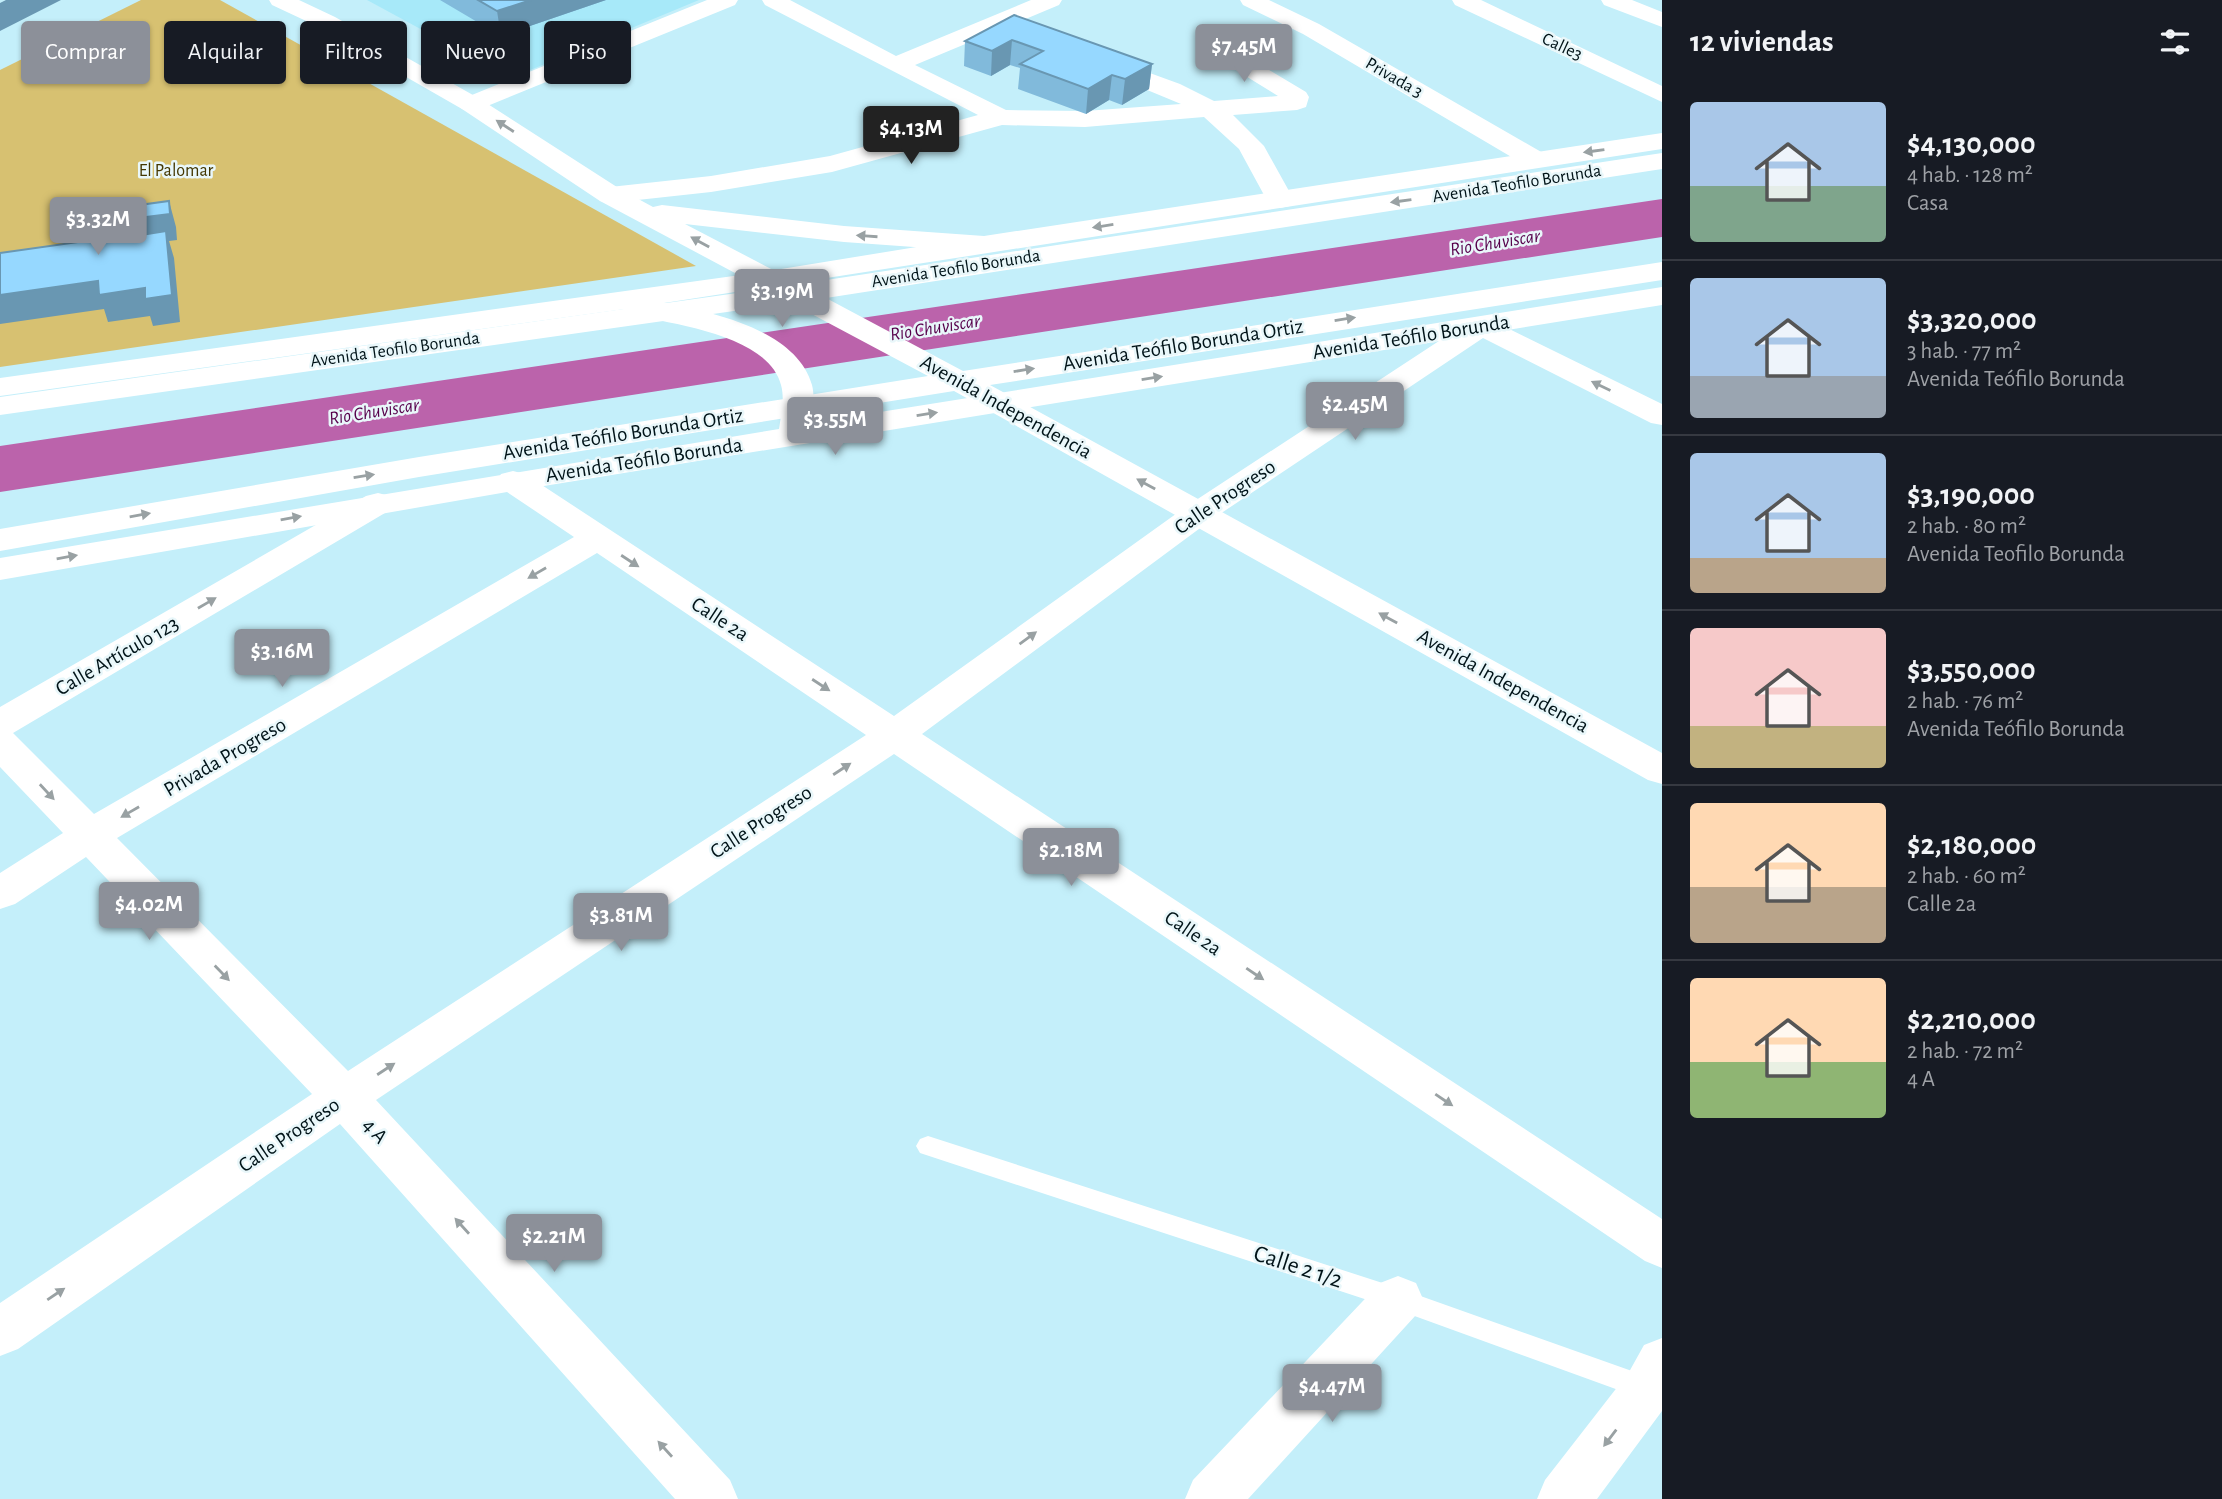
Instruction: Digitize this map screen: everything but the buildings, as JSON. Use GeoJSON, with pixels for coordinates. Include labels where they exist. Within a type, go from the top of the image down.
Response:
{"type":"FeatureCollection","features":[{"type":"Feature","properties":{"kind":"street","name":"Avenida Independencia"},"geometry":{"type":"LineString","coordinates":[[280,0],[327,22],[471,104],[610,195],[645,211],[999,402],[1662,770]]}},
{"type":"Feature","properties":{"kind":"street"},"geometry":{"type":"LineString","coordinates":[[471,104],[727,0]]}},
{"type":"Feature","properties":{"kind":"street"},"geometry":{"type":"LineString","coordinates":[[773,0],[895,65],[1001,117]]}},
{"type":"Feature","properties":{"kind":"street"},"geometry":{"type":"LineString","coordinates":[[895,65],[1051,0]]}},
{"type":"Feature","properties":{"kind":"street","name":"Privada 3"},"geometry":{"type":"LineString","coordinates":[[1251,0],[1311,29],[1534,159]]}},
{"type":"Feature","properties":{"kind":"street","name":"Calle3"},"geometry":{"type":"LineString","coordinates":[[1462,0],[1662,94]]}},
{"type":"Feature","properties":{"kind":"street"},"geometry":{"type":"LineString","coordinates":[[1612,0],[1662,20]]}},
{"type":"Feature","properties":{"kind":"street"},"geometry":{"type":"LineString","coordinates":[[610,195],[710,184],[832,164],[1001,117],[1086,119],[1292,103],[1298,100],[1226,54]]}},
{"type":"Feature","properties":{"kind":"street"},"geometry":{"type":"LineString","coordinates":[[1086,56],[1209,109],[1234,128],[1252,149],[1280,200]]}},
{"type":"Feature","properties":{"kind":"street"},"geometry":{"type":"LineString","coordinates":[[0,387],[769,280],[984,244],[1662,141]]}},
{"type":"Feature","properties":{"kind":"street","name":"Avenida Teofilo Borunda"},"geometry":{"type":"LineString","coordinates":[[0,406],[836,288],[1662,161]]}},
{"type":"Feature","properties":{"kind":"street"},"geometry":{"type":"LineString","coordinates":[[645,211],[844,234],[984,244]]}},
{"type":"Feature","properties":{"kind":"street","name":"Avenida Teófilo Borunda Ortiz"},"geometry":{"type":"LineString","coordinates":[[0,540],[419,467],[1476,298],[1662,271]]}},
{"type":"Feature","properties":{"kind":"street","name":"Avenida Teófilo Borunda"},"geometry":{"type":"LineString","coordinates":[[0,569],[378,503],[1662,296]]}},
{"type":"Feature","properties":{"kind":"street"},"geometry":{"type":"LineString","coordinates":[[606,303],[727,327],[775,355],[795,379],[797,409],[793,437]]}},
{"type":"Feature","properties":{"kind":"street"},"geometry":{"type":"LineString","coordinates":[[1481,326],[1662,416]]}},
{"type":"Feature","properties":{"kind":"street","name":"Calle Progreso"},"geometry":{"type":"LineString","coordinates":[[0,1332],[344,1097],[896,734],[1199,513],[1481,326]]}},
{"type":"Feature","properties":{"kind":"street","name":"Calle 2a"},"geometry":{"type":"LineString","coordinates":[[513,481],[596,539],[896,734],[1662,1246]]}},
{"type":"Feature","properties":{"kind":"street","name":"Calle Artículo 123"},"geometry":{"type":"LineString","coordinates":[[0,724],[378,503]]}},
{"type":"Feature","properties":{"kind":"street","name":"Privada Progreso"},"geometry":{"type":"LineString","coordinates":[[0,893],[89,836],[596,539]]}},
{"type":"Feature","properties":{"kind":"street","name":"4 A"},"geometry":{"type":"LineString","coordinates":[[0,743],[344,1097],[711,1499]]}},
{"type":"Feature","properties":{"kind":"street"},"geometry":{"type":"LineString","coordinates":[[1212,1499],[1398,1299]]}},
{"type":"Feature","properties":{"kind":"street"},"geometry":{"type":"LineString","coordinates":[[1564,1499],[1657,1384]]}},
{"type":"Feature","properties":{"kind":"lane","name":"Calle 2 1/2"},"geometry":{"type":"LineString","coordinates":[[928,1146],[1657,1384]]}},
{"type":"Feature","properties":{"kind":"shaded area"},"geometry":{"type":"Polygon","coordinates":[[[367,0],[699,0],[631,28],[631,21],[544,21],[544,64],[530,70],[530,21],[421,21],[421,29],[367,0]]]}},
{"type":"Feature","properties":{"kind":"green space","name":"El Palomar"},"geometry":{"type":"Polygon","coordinates":[[[141,0],[220,0],[258,21],[164,21],[164,84],[286,84],[286,37],[300,45],[300,84],[370,84],[696,266],[0,367],[0,70],[21,60],[21,84],[150,84],[150,21],[99,21],[141,0]]]}},
{"type":"Feature","properties":{"kind":"waterway","name":"Rio Chuviscar"},"geometry":{"type":"LineString","coordinates":[[0,469],[1662,218]]}}]}
